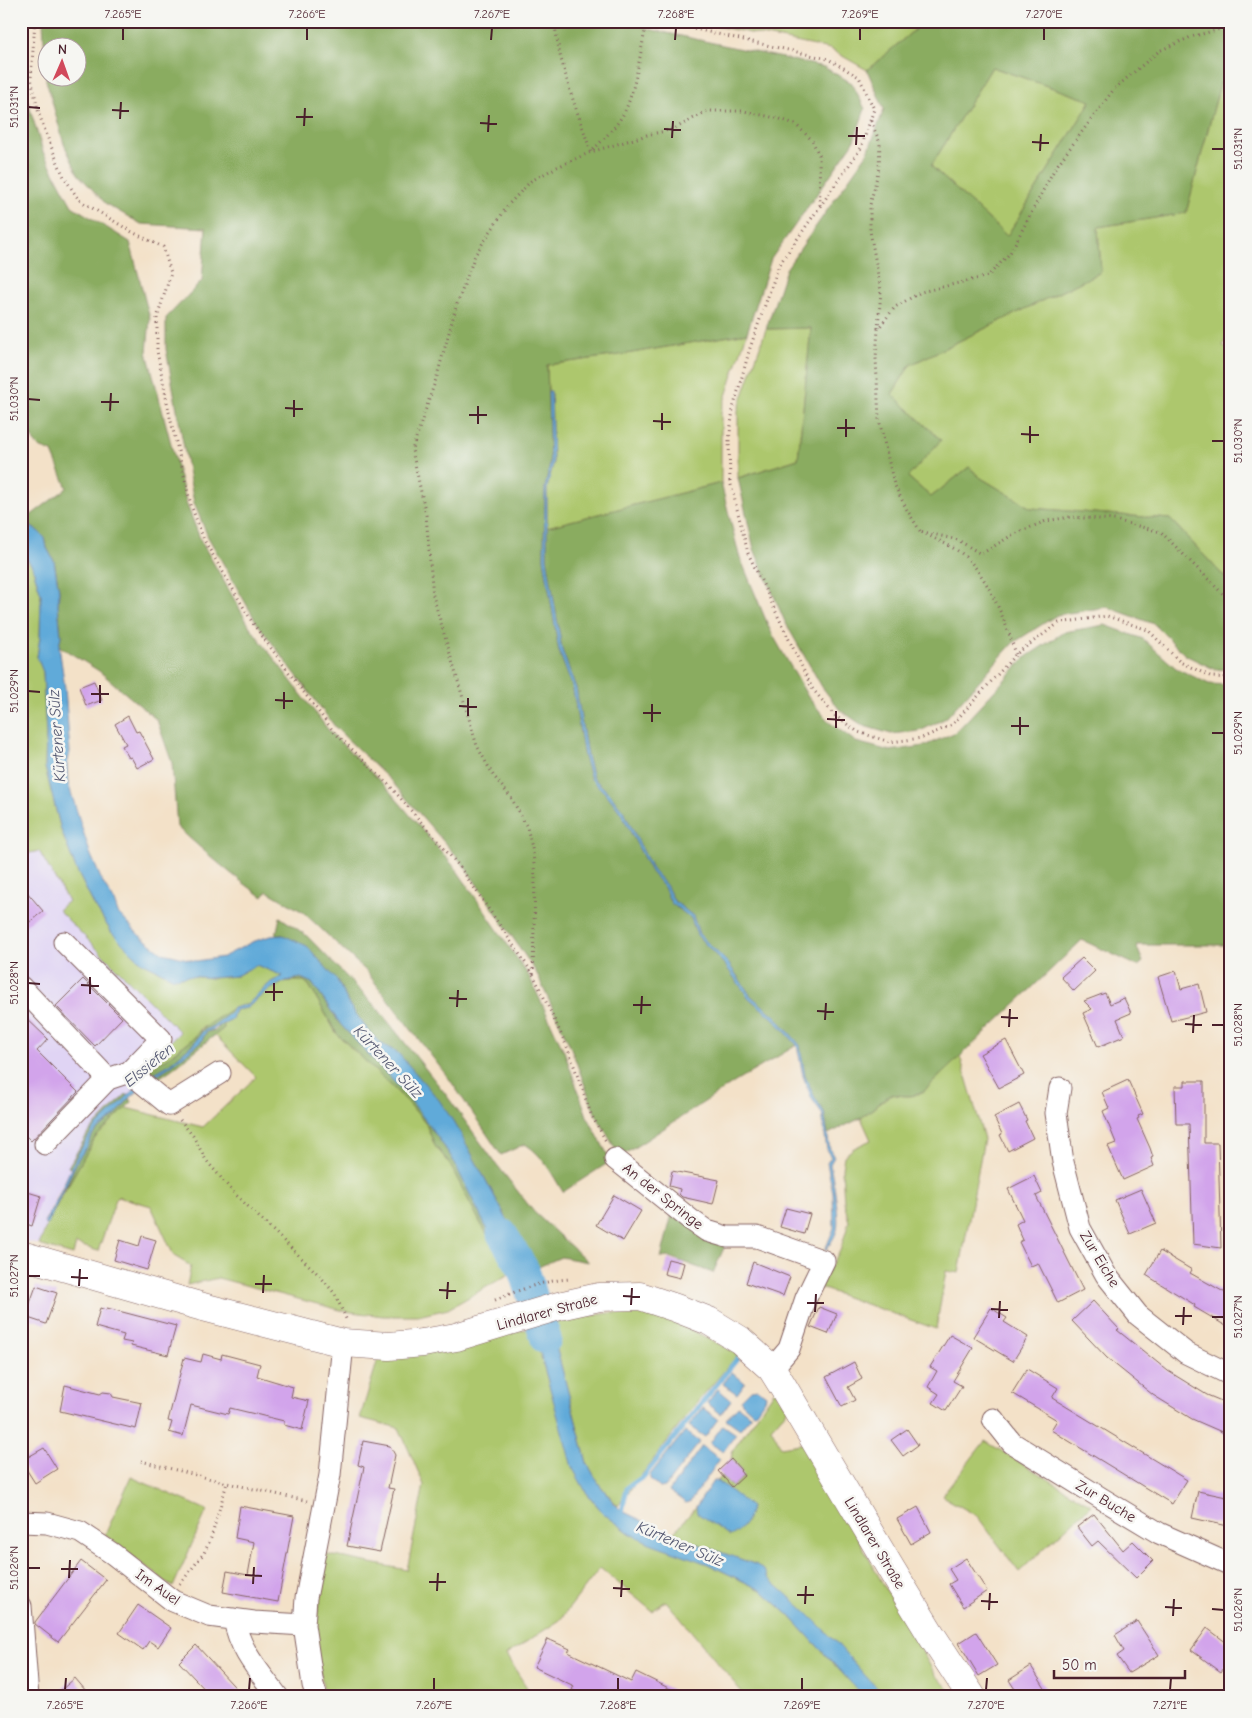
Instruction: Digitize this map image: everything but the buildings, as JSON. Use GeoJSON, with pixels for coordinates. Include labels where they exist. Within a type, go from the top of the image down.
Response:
{"type":"FeatureCollection","features":[{"type":"Feature","properties":{"kind":"main road","name":"Lindlarer Straße"},"geometry":{"type":"LineString","coordinates":[[21,1255],[203,1306],[346,1327],[389,1346],[423,1343],[456,1337],[517,1305],[559,1306],[599,1297],[640,1296],[709,1321],[740,1340],[772,1369],[916,1611],[972,1697]]}},
{"type":"Feature","properties":{"kind":"street"},"geometry":{"type":"LineString","coordinates":[[64,942],[162,1039],[139,1080]]}},
{"type":"Feature","properties":{"kind":"street"},"geometry":{"type":"LineString","coordinates":[[21,987],[108,1079],[139,1080],[170,1105],[220,1073]]}},
{"type":"Feature","properties":{"kind":"street"},"geometry":{"type":"LineString","coordinates":[[45,1144],[108,1079]]}},
{"type":"Feature","properties":{"kind":"street","name":"Zur Eiche"},"geometry":{"type":"LineString","coordinates":[[1060,1088],[1056,1113],[1062,1162],[1080,1228],[1106,1275],[1138,1315],[1186,1353],[1231,1375]]}},
{"type":"Feature","properties":{"kind":"street","name":"An der Springe"},"geometry":{"type":"LineString","coordinates":[[615,1159],[707,1231],[727,1237],[756,1237],[824,1261],[806,1298],[789,1349],[772,1369]]}},
{"type":"Feature","properties":{"kind":"street"},"geometry":{"type":"LineString","coordinates":[[317,1697],[313,1685],[304,1625],[310,1574],[325,1506],[346,1327]]}},
{"type":"Feature","properties":{"kind":"street","name":"Zur Buche"},"geometry":{"type":"LineString","coordinates":[[993,1419],[1012,1443],[1101,1498],[1159,1533],[1231,1565]]}},
{"type":"Feature","properties":{"kind":"street","name":"Im Auel"},"geometry":{"type":"LineString","coordinates":[[21,1522],[48,1523],[80,1532],[113,1554],[173,1601],[209,1616],[254,1622],[304,1625]]}},
{"type":"Feature","properties":{"kind":"street"},"geometry":{"type":"LineString","coordinates":[[21,1606],[28,1697]]}},
{"type":"Feature","properties":{"kind":"street"},"geometry":{"type":"LineString","coordinates":[[234,1619],[237,1636],[248,1657],[278,1697]]}},
{"type":"Feature","properties":{"kind":"path"},"geometry":{"type":"LineString","coordinates":[[36,21],[31,78],[39,114],[64,177],[79,200],[132,232],[163,247],[172,273],[157,318],[157,351],[170,417],[191,505],[204,540],[254,624],[293,678],[334,732],[389,785],[460,867],[533,974],[568,1049],[591,1114],[615,1159]]}},
{"type":"Feature","properties":{"kind":"path"},"geometry":{"type":"LineString","coordinates":[[554,21],[560,55],[570,91],[591,152]]}},
{"type":"Feature","properties":{"kind":"path"},"geometry":{"type":"LineString","coordinates":[[591,152],[624,112],[633,85],[646,21]]}},
{"type":"Feature","properties":{"kind":"path"},"geometry":{"type":"LineString","coordinates":[[660,21],[828,59],[860,77],[874,109],[860,148],[778,265],[750,348],[733,409],[729,441],[730,481],[748,553],[812,688],[834,716],[858,732],[890,742],[922,738],[952,725],[1016,654],[1059,623],[1107,616],[1148,630],[1180,662],[1212,677],[1231,678]]}},
{"type":"Feature","properties":{"kind":"path"},"geometry":{"type":"LineString","coordinates":[[878,329],[894,308],[921,292],[988,276],[1010,253],[1056,168],[1114,89],[1159,52],[1191,37],[1231,26]]}},
{"type":"Feature","properties":{"kind":"path"},"geometry":{"type":"LineString","coordinates":[[533,974],[533,852],[527,826],[512,799],[493,775],[477,746],[433,596],[426,515],[412,450],[437,376],[456,307],[475,254],[508,206],[531,181],[591,152],[674,129],[707,111],[744,111],[780,118],[795,124],[812,140],[819,155],[820,205]]}},
{"type":"Feature","properties":{"kind":"path"},"geometry":{"type":"LineString","coordinates":[[871,120],[880,143],[879,168],[870,205],[870,231],[882,291],[876,358],[879,420],[894,484],[920,531],[959,552],[974,567],[995,599],[1016,654]]}},
{"type":"Feature","properties":{"kind":"path"},"geometry":{"type":"LineString","coordinates":[[920,531],[958,540],[981,554],[1014,534],[1046,521],[1070,517],[1115,520],[1161,532],[1231,602]]}},
{"type":"Feature","properties":{"kind":"path"},"geometry":{"type":"LineString","coordinates":[[170,1105],[193,1136],[206,1160],[233,1192],[320,1276],[335,1294],[346,1327]]}},
{"type":"Feature","properties":{"kind":"path"},"geometry":{"type":"LineString","coordinates":[[486,1304],[517,1305],[549,1282]]}},
{"type":"Feature","properties":{"kind":"path"},"geometry":{"type":"LineString","coordinates":[[141,1461],[325,1506]]}},
{"type":"Feature","properties":{"kind":"path"},"geometry":{"type":"LineString","coordinates":[[173,1601],[181,1584],[204,1553],[216,1523],[227,1483]]}},
{"type":"Feature","properties":{"kind":"shaded area"},"geometry":{"type":"Polygon","coordinates":[[[39,851],[68,901],[58,910],[181,1032],[143,1069],[139,1084],[128,1096],[126,1094],[88,1133],[69,1167],[71,1168],[44,1222],[47,1225],[39,1245],[21,1240],[21,855],[39,851]]]}},
{"type":"Feature","properties":{"kind":"green space"},"geometry":{"type":"Polygon","coordinates":[[[43,21],[632,21],[649,29],[824,67],[852,83],[865,109],[853,143],[771,259],[747,333],[626,354],[547,365],[550,464],[545,488],[544,558],[559,651],[573,689],[584,757],[591,779],[609,797],[621,813],[651,872],[664,887],[671,903],[691,918],[697,935],[725,965],[749,998],[773,1018],[797,1045],[735,1082],[620,1157],[595,1113],[571,1048],[536,972],[463,864],[392,782],[336,728],[257,623],[208,537],[194,503],[166,349],[166,318],[202,281],[206,228],[141,224],[106,204],[78,174],[64,144],[48,88],[88,88],[88,38],[44,38],[43,21]]]}},
{"type":"Feature","properties":{"kind":"green space"},"geometry":{"type":"Polygon","coordinates":[[[691,21],[925,21],[867,70],[830,49],[691,21]]]}},
{"type":"Feature","properties":{"kind":"green space"},"geometry":{"type":"Polygon","coordinates":[[[925,21],[1231,21],[1231,78],[1220,84],[1186,213],[1098,227],[1101,272],[910,365],[892,394],[941,440],[908,477],[931,497],[969,467],[981,478],[1031,508],[1170,519],[1231,584],[1231,670],[1214,669],[1185,655],[1154,624],[1107,607],[1057,615],[1013,643],[946,718],[920,731],[891,734],[864,726],[840,710],[822,687],[785,622],[754,549],[738,478],[798,459],[811,328],[766,329],[786,269],[868,152],[884,109],[867,70],[925,21]],[[992,67],[931,166],[1007,236],[1091,101],[992,67]]]}},
{"type":"Feature","properties":{"kind":"green space"},"geometry":{"type":"Polygon","coordinates":[[[21,36],[23,85],[43,152],[72,206],[130,242],[150,319],[147,352],[187,505],[201,541],[250,627],[330,732],[386,787],[456,869],[529,976],[564,1051],[587,1116],[611,1161],[563,1192],[542,1159],[525,1144],[501,1155],[450,1080],[366,971],[303,912],[267,891],[263,897],[208,855],[177,827],[172,763],[157,720],[99,671],[59,646],[61,636],[58,605],[59,590],[54,561],[47,548],[45,538],[38,531],[22,522],[67,488],[52,452],[39,447],[34,442],[27,419],[23,395],[21,358],[23,315],[21,297],[21,36]]]}},
{"type":"Feature","properties":{"kind":"green space"},"geometry":{"type":"Polygon","coordinates":[[[992,67],[1091,101],[1007,236],[931,166],[992,67]]]}},
{"type":"Feature","properties":{"kind":"green space"},"geometry":{"type":"Polygon","coordinates":[[[1231,78],[1231,327],[1223,346],[1231,349],[1231,430],[1226,437],[1231,441],[1231,584],[1170,519],[1031,508],[981,478],[969,467],[931,497],[908,477],[892,394],[910,365],[1101,272],[1098,227],[1186,213],[1220,84],[1231,78]]]}},
{"type":"Feature","properties":{"kind":"green space"},"geometry":{"type":"Polygon","coordinates":[[[811,328],[798,459],[738,478],[738,410],[766,329],[811,328]]]}},
{"type":"Feature","properties":{"kind":"green space"},"geometry":{"type":"Polygon","coordinates":[[[747,333],[721,411],[721,483],[547,527],[547,488],[553,464],[551,392],[548,391],[547,365],[626,354],[747,333]]]}},
{"type":"Feature","properties":{"kind":"green space"},"geometry":{"type":"Polygon","coordinates":[[[721,483],[739,555],[770,630],[808,697],[829,722],[856,742],[890,751],[924,746],[956,732],[1026,657],[1064,632],[1105,625],[1143,639],[1176,668],[1209,684],[1231,685],[1231,945],[1136,945],[1143,962],[1138,966],[1082,940],[924,1091],[912,1096],[891,1094],[861,1118],[828,1134],[824,1112],[805,1076],[799,1045],[775,1016],[751,996],[728,963],[699,934],[693,916],[674,901],[666,885],[653,871],[624,812],[611,795],[593,778],[587,756],[576,688],[562,650],[547,558],[547,527],[721,483]]]}},
{"type":"Feature","properties":{"kind":"green space"},"geometry":{"type":"Polygon","coordinates":[[[21,551],[32,566],[41,594],[40,637],[37,657],[43,671],[46,736],[45,767],[61,830],[76,869],[93,903],[112,933],[130,951],[142,962],[174,978],[188,976],[212,978],[236,976],[256,965],[284,976],[271,982],[248,1004],[233,1008],[209,1025],[201,1028],[195,1037],[143,1076],[143,1069],[180,1032],[58,910],[68,901],[39,851],[21,855],[21,551]]]}},
{"type":"Feature","properties":{"kind":"green space"},"geometry":{"type":"Polygon","coordinates":[[[280,917],[306,935],[378,1009],[444,1092],[534,1212],[588,1262],[561,1257],[534,1269],[477,1164],[398,1053],[382,1044],[371,1034],[350,1006],[337,980],[283,935],[276,935],[280,917]]]}},
{"type":"Feature","properties":{"kind":"green space"},"geometry":{"type":"Polygon","coordinates":[[[301,978],[312,983],[341,1025],[409,1098],[439,1139],[452,1158],[485,1225],[514,1271],[511,1273],[481,1224],[448,1161],[435,1146],[426,1124],[408,1102],[337,1034],[309,985],[304,981],[286,981],[301,978]]]}},
{"type":"Feature","properties":{"kind":"green space"},"geometry":{"type":"Polygon","coordinates":[[[286,981],[304,981],[309,985],[337,1034],[408,1102],[426,1124],[435,1146],[448,1161],[481,1224],[511,1273],[448,1309],[418,1316],[383,1316],[344,1311],[218,1278],[187,1285],[191,1266],[174,1256],[151,1206],[117,1196],[98,1251],[76,1244],[73,1255],[39,1245],[60,1199],[95,1138],[126,1108],[203,1127],[256,1077],[215,1035],[224,1028],[223,1023],[232,1019],[235,1010],[247,1008],[267,991],[286,981]]]}},
{"type":"Feature","properties":{"kind":"green space"},"geometry":{"type":"Polygon","coordinates":[[[233,1008],[230,1013],[203,1031],[194,1043],[168,1065],[146,1078],[143,1076],[195,1037],[207,1025],[233,1008]]]}},
{"type":"Feature","properties":{"kind":"green space"},"geometry":{"type":"Polygon","coordinates":[[[223,1023],[224,1028],[172,1069],[153,1082],[150,1080],[201,1042],[206,1032],[216,1030],[223,1023]]]}},
{"type":"Feature","properties":{"kind":"green space"},"geometry":{"type":"Polygon","coordinates":[[[960,1056],[984,1139],[959,1273],[946,1271],[936,1329],[818,1287],[840,1251],[849,1222],[844,1202],[842,1169],[844,1156],[854,1148],[871,1140],[861,1118],[891,1094],[912,1096],[924,1091],[960,1056]]]}},
{"type":"Feature","properties":{"kind":"green space"},"geometry":{"type":"Polygon","coordinates":[[[126,1094],[128,1096],[87,1138],[71,1168],[68,1167],[88,1133],[126,1094]]]}},
{"type":"Feature","properties":{"kind":"green space"},"geometry":{"type":"Polygon","coordinates":[[[130,1098],[132,1102],[95,1138],[63,1194],[78,1159],[87,1147],[93,1134],[116,1115],[130,1098]]]}},
{"type":"Feature","properties":{"kind":"green space"},"geometry":{"type":"Polygon","coordinates":[[[673,1210],[727,1241],[713,1273],[669,1257],[661,1258],[673,1210]]]}},
{"type":"Feature","properties":{"kind":"green space"},"geometry":{"type":"Polygon","coordinates":[[[609,1313],[638,1313],[673,1321],[739,1354],[698,1401],[618,1506],[599,1484],[587,1463],[553,1335],[552,1322],[609,1313]]]}},
{"type":"Feature","properties":{"kind":"green space"},"geometry":{"type":"Polygon","coordinates":[[[533,1328],[549,1385],[586,1492],[604,1514],[631,1534],[708,1564],[761,1590],[789,1615],[864,1697],[746,1697],[666,1601],[652,1611],[600,1568],[560,1620],[506,1655],[533,1697],[325,1697],[316,1649],[317,1619],[324,1554],[407,1570],[424,1485],[399,1428],[360,1418],[378,1359],[533,1328]]]}},
{"type":"Feature","properties":{"kind":"green space"},"geometry":{"type":"Polygon","coordinates":[[[775,1390],[788,1409],[771,1428],[781,1447],[806,1443],[884,1586],[935,1674],[956,1697],[887,1697],[870,1682],[832,1638],[768,1578],[765,1572],[757,1565],[672,1535],[722,1476],[732,1487],[744,1477],[741,1470],[731,1459],[733,1450],[775,1390]]]}},
{"type":"Feature","properties":{"kind":"green space"},"geometry":{"type":"Polygon","coordinates":[[[985,1441],[1091,1505],[1019,1572],[977,1516],[942,1496],[985,1441]]]}},
{"type":"Feature","properties":{"kind":"green space"},"geometry":{"type":"Polygon","coordinates":[[[131,1477],[207,1510],[173,1587],[105,1535],[131,1477]]]}},
{"type":"Feature","properties":{"kind":"water"},"geometry":{"type":"Polygon","coordinates":[[[548,391],[551,391],[553,464],[547,488],[547,558],[562,650],[576,688],[587,756],[593,778],[611,795],[624,812],[653,871],[666,885],[674,901],[693,916],[699,934],[728,963],[751,996],[775,1016],[800,1045],[805,1076],[824,1112],[830,1150],[834,1157],[830,1164],[836,1197],[838,1224],[835,1235],[826,1250],[834,1228],[833,1194],[827,1163],[831,1157],[827,1151],[822,1113],[812,1099],[803,1076],[797,1045],[773,1018],[749,998],[725,965],[697,935],[691,918],[671,903],[664,887],[651,872],[621,813],[609,797],[591,779],[584,757],[573,689],[559,651],[544,558],[545,488],[550,464],[548,391]]]}},
{"type":"Feature","properties":{"kind":"water"},"geometry":{"type":"Polygon","coordinates":[[[21,521],[38,531],[45,538],[47,548],[54,561],[59,590],[58,605],[61,636],[59,646],[65,688],[70,752],[67,765],[68,783],[90,853],[118,913],[139,935],[163,953],[196,961],[223,957],[252,942],[270,936],[283,935],[307,946],[337,980],[350,1006],[371,1034],[382,1044],[398,1053],[439,1100],[457,1127],[534,1269],[514,1271],[485,1225],[452,1158],[439,1139],[409,1098],[341,1025],[312,983],[301,978],[286,981],[267,991],[247,1008],[235,1010],[232,1019],[206,1032],[201,1042],[153,1077],[127,1101],[116,1115],[93,1134],[87,1147],[78,1159],[47,1225],[44,1223],[76,1157],[92,1131],[146,1078],[168,1065],[194,1043],[203,1031],[230,1013],[233,1008],[248,1004],[271,982],[283,976],[256,965],[236,976],[212,978],[188,976],[174,978],[142,962],[130,951],[112,933],[93,903],[76,869],[61,830],[45,767],[46,736],[43,672],[37,657],[40,637],[41,594],[32,566],[21,551],[21,521]]]}},
{"type":"Feature","properties":{"kind":"water"},"geometry":{"type":"Polygon","coordinates":[[[552,1322],[553,1335],[587,1463],[599,1484],[615,1504],[622,1511],[672,1535],[757,1565],[765,1572],[768,1578],[823,1629],[887,1697],[864,1697],[789,1615],[761,1590],[708,1564],[631,1534],[604,1514],[586,1492],[572,1467],[533,1328],[552,1322]]]}},
{"type":"Feature","properties":{"kind":"water"},"geometry":{"type":"Polygon","coordinates":[[[732,1372],[745,1383],[737,1394],[723,1384],[732,1372]]]}},
{"type":"Feature","properties":{"kind":"water"},"geometry":{"type":"Polygon","coordinates":[[[718,1389],[731,1400],[721,1414],[707,1403],[718,1389]]]}},
{"type":"Feature","properties":{"kind":"water"},"geometry":{"type":"Polygon","coordinates":[[[758,1389],[766,1395],[756,1412],[753,1413],[741,1400],[751,1390],[758,1389]]]}},
{"type":"Feature","properties":{"kind":"water"},"geometry":{"type":"Polygon","coordinates":[[[738,1406],[751,1416],[740,1429],[726,1419],[738,1406]]]}},
{"type":"Feature","properties":{"kind":"water"},"geometry":{"type":"Polygon","coordinates":[[[703,1408],[718,1419],[705,1437],[689,1426],[703,1408]]]}},
{"type":"Feature","properties":{"kind":"water"},"geometry":{"type":"Polygon","coordinates":[[[723,1425],[736,1434],[723,1452],[710,1443],[723,1425]]]}},
{"type":"Feature","properties":{"kind":"water"},"geometry":{"type":"Polygon","coordinates":[[[685,1431],[700,1442],[665,1487],[660,1488],[650,1479],[650,1475],[685,1431]]]}},
{"type":"Feature","properties":{"kind":"water"},"geometry":{"type":"Polygon","coordinates":[[[702,1446],[720,1459],[690,1502],[686,1503],[669,1491],[702,1446]]]}},
{"type":"Feature","properties":{"kind":"water"},"geometry":{"type":"Polygon","coordinates":[[[713,1481],[718,1481],[751,1507],[749,1516],[744,1524],[737,1532],[730,1536],[697,1513],[696,1507],[713,1481]]]}},
{"type":"Feature","properties":{"kind":"waterway","name":"Kürtener Sülz"},"geometry":{"type":"LineString","coordinates":[[502,1234],[524,1270],[546,1339]]}},
{"type":"Feature","properties":{"kind":"waterway"},"geometry":{"type":"LineString","coordinates":[[621,1517],[627,1488],[644,1476],[737,1359]]}},
{"type":"Feature","properties":{"kind":"water label","name":"Elssiefen"},"geometry":{"type":"Point","coordinates":[149,1065]}}]}
